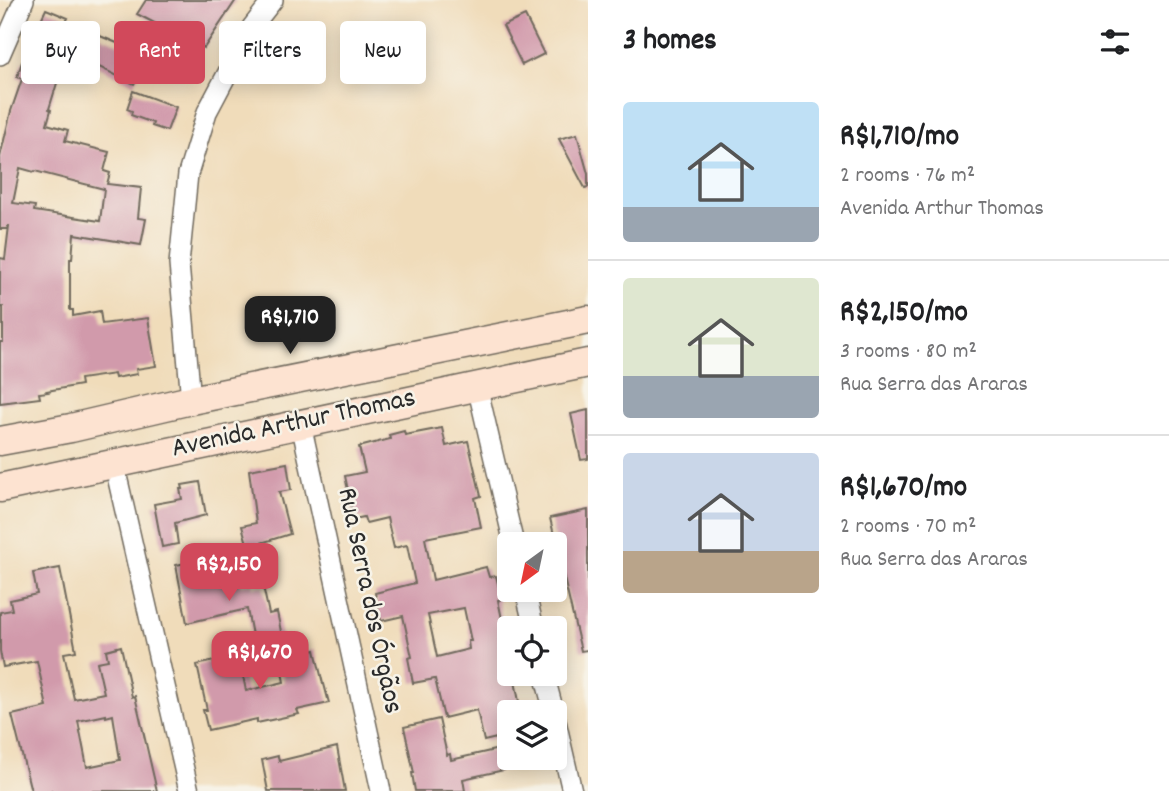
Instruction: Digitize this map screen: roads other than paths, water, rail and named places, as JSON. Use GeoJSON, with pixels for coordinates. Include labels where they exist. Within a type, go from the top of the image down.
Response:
{"type":"FeatureCollection","features":[{"type":"Feature","properties":{"kind":"main road","name":"Avenida Arthur Thomas"},"geometry":{"type":"LineString","coordinates":[[10,439],[588,320]]}},
{"type":"Feature","properties":{"kind":"main road"},"geometry":{"type":"LineString","coordinates":[[390,361],[400,403]]}},
{"type":"Feature","properties":{"kind":"main road","name":"Avenida Arthur Thomas"},"geometry":{"type":"LineString","coordinates":[[0,488],[588,363]]}},
{"type":"Feature","properties":{"kind":"main road"},"geometry":{"type":"LineString","coordinates":[[10,439],[30,481]]}},
{"type":"Feature","properties":{"kind":"street"},"geometry":{"type":"LineString","coordinates":[[0,55],[24,0]]}},
{"type":"Feature","properties":{"kind":"street"},"geometry":{"type":"LineString","coordinates":[[191,400],[179,264],[188,174],[207,112],[252,27],[273,0]]}},
{"type":"Feature","properties":{"kind":"street"},"geometry":{"type":"LineString","coordinates":[[477,386],[511,532]]}},
{"type":"Feature","properties":{"kind":"street","name":"Rua Serra dos Órgãos"},"geometry":{"type":"LineString","coordinates":[[301,424],[381,791]]}},
{"type":"Feature","properties":{"kind":"street"},"geometry":{"type":"LineString","coordinates":[[114,463],[189,791]]}},
{"type":"Feature","properties":{"kind":"street"},"geometry":{"type":"LineString","coordinates":[[567,770],[572,791]]}}]}
